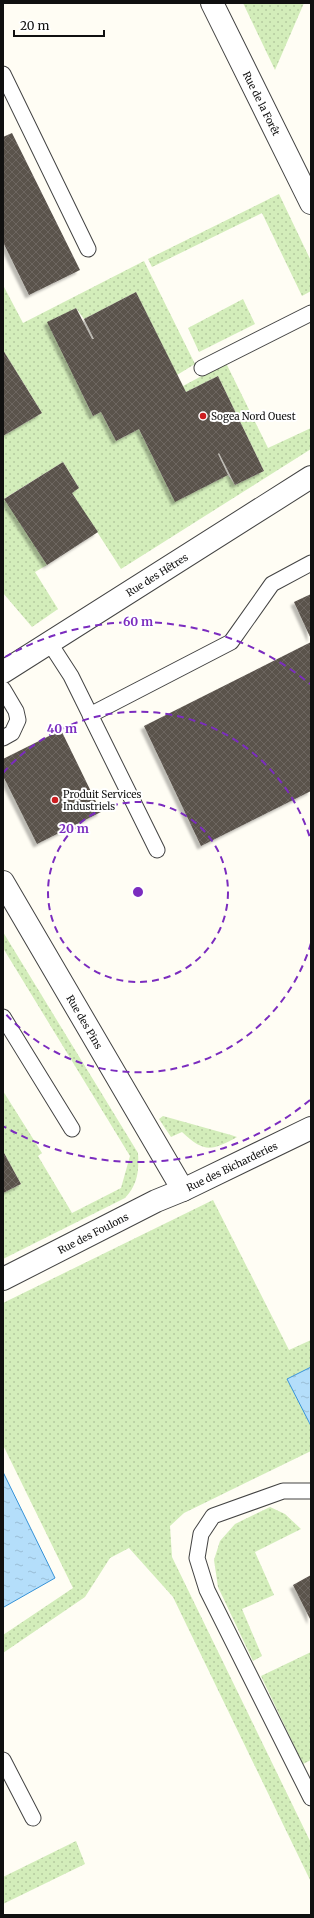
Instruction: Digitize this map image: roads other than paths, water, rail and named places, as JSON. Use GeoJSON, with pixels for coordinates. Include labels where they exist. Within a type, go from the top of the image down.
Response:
{"type":"FeatureCollection","features":[{"type":"Feature","properties":{"kind":"street","name":"Rue de la Forêt"},"geometry":{"type":"LineString","coordinates":[[212,3],[311,203]]}},
{"type":"Feature","properties":{"kind":"street","name":"Rue des Hêtres"},"geometry":{"type":"LineString","coordinates":[[3,672],[311,477]]}},
{"type":"Feature","properties":{"kind":"street","name":"Rue des Pins"},"geometry":{"type":"LineString","coordinates":[[3,882],[166,1160]]}},
{"type":"Feature","properties":{"kind":"street","name":"Rue des Bicharderies"},"geometry":{"type":"LineString","coordinates":[[166,1160],[183,1190],[311,1128]]}},
{"type":"Feature","properties":{"kind":"street","name":"Rue des Foulons"},"geometry":{"type":"LineString","coordinates":[[3,1279],[156,1201],[183,1190]]}},
{"type":"Feature","properties":{"kind":"lane"},"geometry":{"type":"LineString","coordinates":[[3,74],[88,249]]}},
{"type":"Feature","properties":{"kind":"lane"},"geometry":{"type":"LineString","coordinates":[[202,368],[311,314]]}},
{"type":"Feature","properties":{"kind":"lane"},"geometry":{"type":"LineString","coordinates":[[90,714],[231,642],[272,584],[311,563]]}},
{"type":"Feature","properties":{"kind":"lane"},"geometry":{"type":"LineString","coordinates":[[49,642],[71,676],[157,850]]}},
{"type":"Feature","properties":{"kind":"lane"},"geometry":{"type":"LineString","coordinates":[[3,689],[16,711],[18,720],[12,733],[3,738]]}},
{"type":"Feature","properties":{"kind":"lane"},"geometry":{"type":"LineString","coordinates":[[3,1017],[72,1129]]}},
{"type":"Feature","properties":{"kind":"lane"},"geometry":{"type":"LineString","coordinates":[[311,1491],[283,1491],[213,1516],[201,1534],[197,1558],[207,1590],[311,1798]]}},
{"type":"Feature","properties":{"kind":"lane"},"geometry":{"type":"LineString","coordinates":[[3,1760],[33,1818]]}},
{"type":"Feature","properties":{"kind":"water"},"geometry":{"type":"Polygon","coordinates":[[[311,1367],[311,1426],[287,1379],[311,1367]]]}},
{"type":"Feature","properties":{"kind":"water"},"geometry":{"type":"Polygon","coordinates":[[[3,1472],[55,1578],[4,1607],[3,1606],[3,1472]]]}},
{"type":"Feature","properties":{"kind":"place","name":"Sogea Nord Ouest"},"geometry":{"type":"Point","coordinates":[203,416]}},
{"type":"Feature","properties":{"kind":"place","name":"Produit Services Industriels"},"geometry":{"type":"Point","coordinates":[55,800]}}]}
